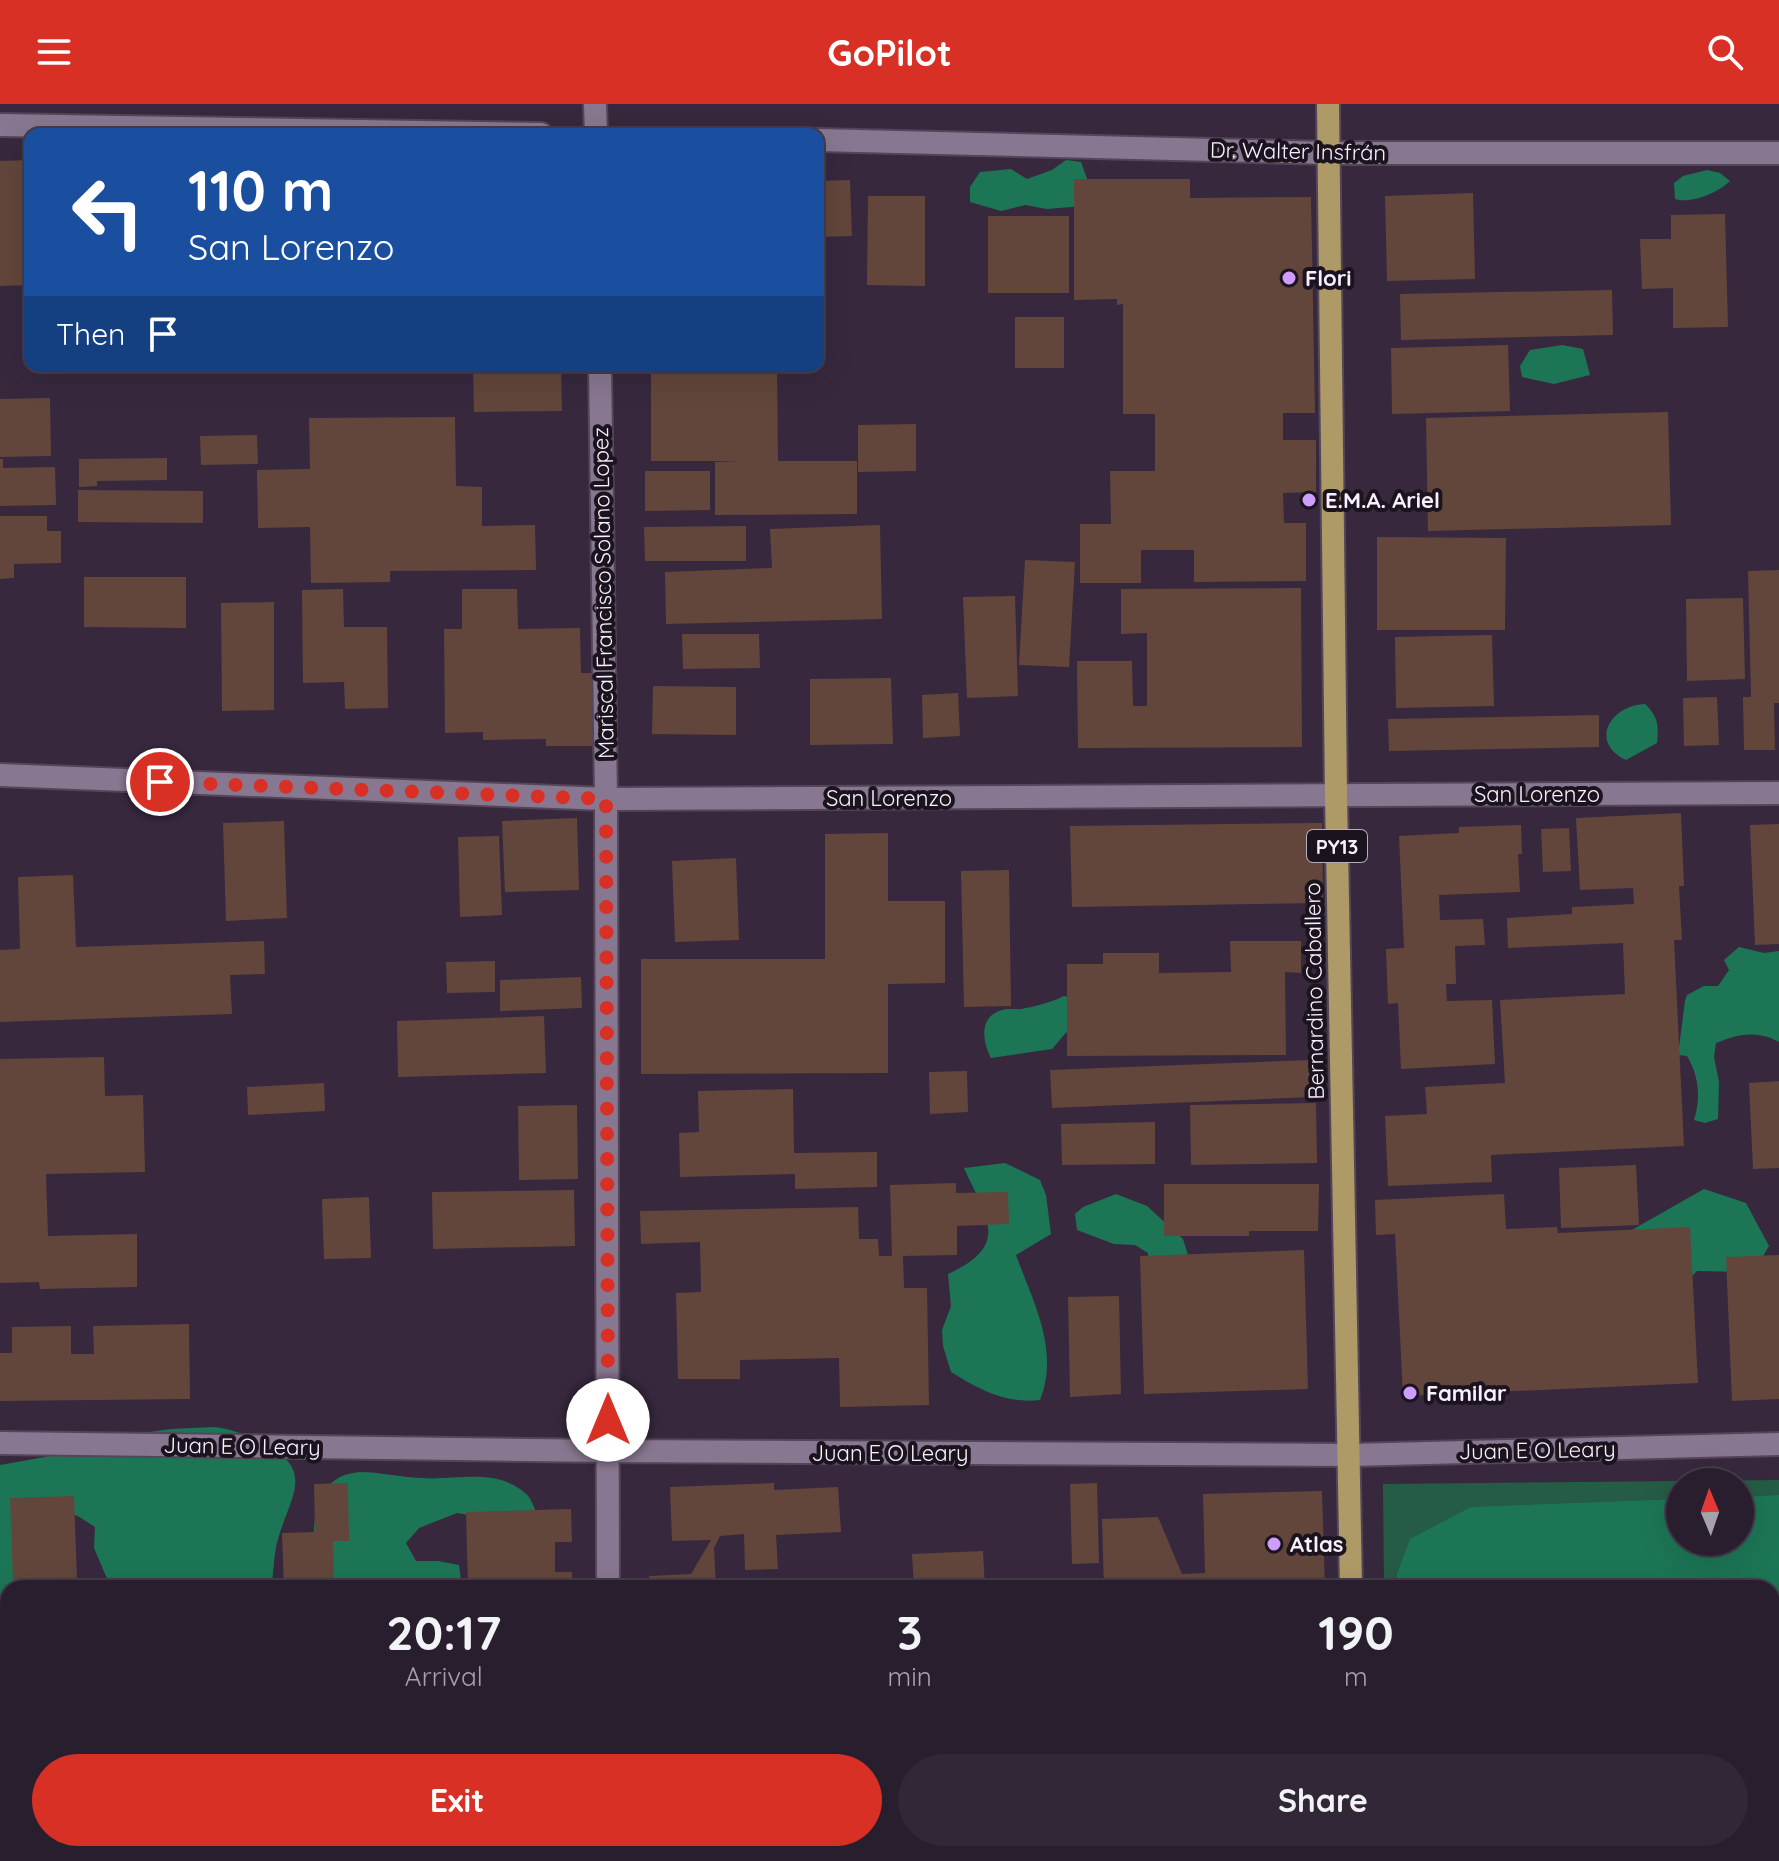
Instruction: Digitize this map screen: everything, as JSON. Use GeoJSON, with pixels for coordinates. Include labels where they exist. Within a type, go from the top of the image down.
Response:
{"type":"FeatureCollection","features":[{"type":"Feature","properties":{"kind":"highway","name":"Bernardino Caballero"},"geometry":{"type":"LineString","coordinates":[[1328,104],[1336,795],[1351,1580]]}},
{"type":"Feature","properties":{"kind":"street"},"geometry":{"type":"LineString","coordinates":[[595,104],[596,128]]}},
{"type":"Feature","properties":{"kind":"street"},"geometry":{"type":"LineString","coordinates":[[0,125],[180,128]]}},
{"type":"Feature","properties":{"kind":"street","name":"Dr. Walter Insfrán"},"geometry":{"type":"LineString","coordinates":[[824,140],[1329,153],[1779,153]]}},
{"type":"Feature","properties":{"kind":"street","name":"Mariscal Francisco Solano Lopez"},"geometry":{"type":"LineString","coordinates":[[600,372],[606,799],[608,1580]]}},
{"type":"Feature","properties":{"kind":"street","name":"San Lorenzo"},"geometry":{"type":"LineString","coordinates":[[0,775],[606,799],[1779,793]]}},
{"type":"Feature","properties":{"kind":"street","name":"Juan E O Leary"},"geometry":{"type":"LineString","coordinates":[[0,1443],[608,1451],[1350,1455],[1779,1444]]}},
{"type":"Feature","properties":{"kind":"green space"},"geometry":{"type":"Polygon","coordinates":[[[1066,160],[1081,162],[1089,184],[1083,206],[1047,209],[1025,205],[1001,211],[970,202],[970,187],[980,172],[1011,169],[1027,179],[1052,170],[1066,160]]]}},
{"type":"Feature","properties":{"kind":"green space"},"geometry":{"type":"Polygon","coordinates":[[[1707,170],[1720,173],[1730,181],[1704,196],[1689,200],[1675,199],[1674,183],[1683,176],[1707,170]]]}},
{"type":"Feature","properties":{"kind":"green space"},"geometry":{"type":"Polygon","coordinates":[[[1562,345],[1583,349],[1590,375],[1554,384],[1522,377],[1520,366],[1530,350],[1562,345]]]}},
{"type":"Feature","properties":{"kind":"green space"},"geometry":{"type":"Polygon","coordinates":[[[1645,704],[1657,722],[1657,743],[1626,760],[1608,744],[1608,726],[1622,711],[1645,704]]]}},
{"type":"Feature","properties":{"kind":"green space"},"geometry":{"type":"Polygon","coordinates":[[[1739,947],[1764,953],[1779,951],[1779,1042],[1748,1035],[1716,1043],[1718,1119],[1705,1123],[1694,1120],[1698,1104],[1696,1079],[1687,1056],[1678,1055],[1685,1001],[1687,995],[1704,986],[1718,986],[1729,970],[1724,960],[1739,947]]]}},
{"type":"Feature","properties":{"kind":"green space"},"geometry":{"type":"Polygon","coordinates":[[[1064,996],[1071,998],[1076,1021],[1052,1049],[991,1058],[984,1037],[989,1018],[1004,1009],[1037,1006],[1064,996]]]}},
{"type":"Feature","properties":{"kind":"green space"},"geometry":{"type":"Polygon","coordinates":[[[1005,1163],[1040,1180],[1046,1195],[1051,1234],[1016,1255],[1046,1345],[1047,1363],[1040,1400],[1005,1398],[972,1385],[951,1372],[943,1346],[942,1330],[951,1306],[948,1274],[981,1252],[987,1241],[985,1215],[964,1168],[1005,1163]]]}},
{"type":"Feature","properties":{"kind":"green space"},"geometry":{"type":"Polygon","coordinates":[[[1704,1189],[1746,1203],[1769,1246],[1756,1268],[1746,1272],[1697,1271],[1682,1286],[1630,1231],[1704,1189]]]}},
{"type":"Feature","properties":{"kind":"green space"},"geometry":{"type":"Polygon","coordinates":[[[1116,1194],[1147,1206],[1183,1239],[1189,1258],[1149,1282],[1148,1253],[1135,1245],[1114,1244],[1077,1230],[1075,1214],[1083,1207],[1116,1194]]]}},
{"type":"Feature","properties":{"kind":"green space"},"geometry":{"type":"Polygon","coordinates":[[[214,1427],[237,1432],[278,1452],[289,1462],[295,1484],[278,1539],[272,1580],[108,1580],[94,1548],[95,1527],[78,1516],[58,1510],[29,1535],[23,1580],[0,1580],[0,1465],[45,1457],[106,1438],[214,1427]]]}},
{"type":"Feature","properties":{"kind":"green space"},"geometry":{"type":"Polygon","coordinates":[[[359,1472],[421,1478],[501,1480],[527,1495],[537,1514],[498,1520],[457,1513],[419,1528],[406,1543],[416,1561],[459,1565],[461,1580],[317,1580],[313,1544],[317,1511],[329,1485],[347,1474],[359,1472]]]}},
{"type":"Feature","properties":{"kind":"green space"},"geometry":{"type":"Polygon","coordinates":[[[1754,1480],[1779,1480],[1779,1580],[1384,1580],[1383,1484],[1666,1481],[1666,1556],[1754,1556],[1754,1480]]]}},
{"type":"Feature","properties":{"kind":"green space"},"geometry":{"type":"Polygon","coordinates":[[[1779,1495],[1779,1580],[1397,1580],[1410,1539],[1471,1507],[1666,1500],[1666,1556],[1754,1556],[1754,1496],[1779,1495]]]}},
{"type":"Feature","properties":{"kind":"building"},"geometry":{"type":"Polygon","coordinates":[[[24,160],[24,285],[0,286],[0,161],[24,160]]]}},
{"type":"Feature","properties":{"kind":"building"},"geometry":{"type":"Polygon","coordinates":[[[1074,179],[1190,179],[1190,198],[1311,197],[1315,413],[1283,413],[1283,440],[1316,440],[1316,492],[1283,493],[1284,523],[1306,523],[1306,581],[1194,582],[1194,550],[1141,550],[1141,583],[1080,583],[1080,524],[1111,524],[1110,471],[1155,471],[1155,414],[1123,414],[1123,304],[1117,305],[1117,299],[1074,300],[1074,179]]]}},
{"type":"Feature","properties":{"kind":"building"},"geometry":{"type":"Polygon","coordinates":[[[850,180],[852,236],[824,237],[824,181],[850,180]]]}},
{"type":"Feature","properties":{"kind":"building"},"geometry":{"type":"Polygon","coordinates":[[[1473,193],[1475,279],[1387,281],[1385,196],[1473,193]]]}},
{"type":"Feature","properties":{"kind":"building"},"geometry":{"type":"Polygon","coordinates":[[[868,196],[925,196],[925,286],[867,285],[868,196]]]}},
{"type":"Feature","properties":{"kind":"building"},"geometry":{"type":"Polygon","coordinates":[[[1725,214],[1728,327],[1673,328],[1673,288],[1642,289],[1640,239],[1671,239],[1671,215],[1725,214]]]}},
{"type":"Feature","properties":{"kind":"building"},"geometry":{"type":"Polygon","coordinates":[[[988,216],[1069,216],[1069,293],[988,293],[988,216]]]}},
{"type":"Feature","properties":{"kind":"building"},"geometry":{"type":"Polygon","coordinates":[[[1612,290],[1613,335],[1401,340],[1400,294],[1612,290]]]}},
{"type":"Feature","properties":{"kind":"building"},"geometry":{"type":"Polygon","coordinates":[[[1015,317],[1064,317],[1064,368],[1015,368],[1015,317]]]}},
{"type":"Feature","properties":{"kind":"building"},"geometry":{"type":"Polygon","coordinates":[[[1508,345],[1510,411],[1392,414],[1391,348],[1508,345]]]}},
{"type":"Feature","properties":{"kind":"building"},"geometry":{"type":"Polygon","coordinates":[[[473,372],[561,372],[562,411],[474,412],[473,372]]]}},
{"type":"Feature","properties":{"kind":"building"},"geometry":{"type":"Polygon","coordinates":[[[651,372],[777,372],[778,461],[857,461],[857,514],[715,515],[715,462],[740,461],[651,461],[651,372]]]}},
{"type":"Feature","properties":{"kind":"building"},"geometry":{"type":"Polygon","coordinates":[[[50,398],[51,456],[0,457],[0,399],[50,398]]]}},
{"type":"Feature","properties":{"kind":"building"},"geometry":{"type":"Polygon","coordinates":[[[1668,412],[1671,525],[1428,531],[1426,418],[1668,412]]]}},
{"type":"Feature","properties":{"kind":"building"},"geometry":{"type":"Polygon","coordinates":[[[455,417],[456,486],[482,487],[482,526],[535,525],[536,570],[390,571],[390,582],[311,583],[310,527],[258,528],[257,470],[310,469],[309,418],[455,417]]]}},
{"type":"Feature","properties":{"kind":"building"},"geometry":{"type":"Polygon","coordinates":[[[916,424],[916,471],[858,472],[858,425],[916,424]]]}},
{"type":"Feature","properties":{"kind":"building"},"geometry":{"type":"Polygon","coordinates":[[[257,435],[258,464],[201,465],[200,436],[257,435]]]}},
{"type":"Feature","properties":{"kind":"building"},"geometry":{"type":"Polygon","coordinates":[[[167,458],[167,480],[97,481],[97,486],[79,487],[79,459],[167,458]]]}},
{"type":"Feature","properties":{"kind":"building"},"geometry":{"type":"Polygon","coordinates":[[[0,459],[3,459],[3,468],[55,467],[56,505],[0,506],[0,459]]]}},
{"type":"Feature","properties":{"kind":"building"},"geometry":{"type":"Polygon","coordinates":[[[645,471],[710,471],[710,510],[645,511],[645,471]]]}},
{"type":"Feature","properties":{"kind":"building"},"geometry":{"type":"Polygon","coordinates":[[[78,490],[203,491],[203,523],[78,522],[78,490]]]}},
{"type":"Feature","properties":{"kind":"building"},"geometry":{"type":"Polygon","coordinates":[[[0,516],[47,516],[47,531],[61,531],[61,563],[14,564],[14,578],[0,579],[0,516]]]}},
{"type":"Feature","properties":{"kind":"building"},"geometry":{"type":"Polygon","coordinates":[[[880,525],[882,619],[666,624],[665,572],[772,568],[770,529],[880,525]]]}},
{"type":"Feature","properties":{"kind":"building"},"geometry":{"type":"Polygon","coordinates":[[[746,526],[746,561],[645,561],[644,527],[746,526]]]}},
{"type":"Feature","properties":{"kind":"building"},"geometry":{"type":"Polygon","coordinates":[[[1377,537],[1506,538],[1505,630],[1377,630],[1377,537]]]}},
{"type":"Feature","properties":{"kind":"building"},"geometry":{"type":"Polygon","coordinates":[[[1025,560],[1075,562],[1069,667],[1019,665],[1025,560]]]}},
{"type":"Feature","properties":{"kind":"building"},"geometry":{"type":"Polygon","coordinates":[[[1779,570],[1779,703],[1774,703],[1775,750],[1744,750],[1743,697],[1751,697],[1748,571],[1779,570]]]}},
{"type":"Feature","properties":{"kind":"building"},"geometry":{"type":"Polygon","coordinates":[[[84,577],[186,577],[186,628],[84,627],[84,577]]]}},
{"type":"Feature","properties":{"kind":"building"},"geometry":{"type":"Polygon","coordinates":[[[1301,588],[1302,747],[1078,748],[1077,661],[1132,661],[1133,706],[1147,706],[1147,633],[1121,634],[1121,589],[1301,588]]]}},
{"type":"Feature","properties":{"kind":"building"},"geometry":{"type":"Polygon","coordinates":[[[343,589],[344,627],[387,627],[388,708],[345,709],[344,682],[303,683],[302,590],[343,589]]]}},
{"type":"Feature","properties":{"kind":"building"},"geometry":{"type":"Polygon","coordinates":[[[462,589],[517,589],[518,629],[580,628],[581,673],[593,673],[593,746],[546,746],[546,739],[483,740],[483,732],[445,733],[444,629],[462,629],[462,589]]]}},
{"type":"Feature","properties":{"kind":"building"},"geometry":{"type":"Polygon","coordinates":[[[1015,596],[1018,696],[967,698],[963,597],[1015,596]]]}},
{"type":"Feature","properties":{"kind":"building"},"geometry":{"type":"Polygon","coordinates":[[[1743,598],[1745,679],[1687,681],[1686,599],[1743,598]]]}},
{"type":"Feature","properties":{"kind":"building"},"geometry":{"type":"Polygon","coordinates":[[[274,602],[274,710],[222,711],[221,603],[274,602]]]}},
{"type":"Feature","properties":{"kind":"building"},"geometry":{"type":"Polygon","coordinates":[[[682,634],[759,634],[760,668],[683,669],[682,634]]]}},
{"type":"Feature","properties":{"kind":"building"},"geometry":{"type":"Polygon","coordinates":[[[1492,635],[1494,706],[1396,708],[1395,637],[1492,635]]]}},
{"type":"Feature","properties":{"kind":"building"},"geometry":{"type":"Polygon","coordinates":[[[891,678],[893,744],[810,745],[810,679],[891,678]]]}},
{"type":"Feature","properties":{"kind":"building"},"geometry":{"type":"Polygon","coordinates":[[[653,686],[736,687],[736,735],[652,734],[653,686]]]}},
{"type":"Feature","properties":{"kind":"building"},"geometry":{"type":"Polygon","coordinates":[[[958,693],[960,736],[923,738],[922,695],[958,693]]]}},
{"type":"Feature","properties":{"kind":"building"},"geometry":{"type":"Polygon","coordinates":[[[1717,697],[1719,745],[1684,746],[1683,698],[1717,697]]]}},
{"type":"Feature","properties":{"kind":"building"},"geometry":{"type":"Polygon","coordinates":[[[1599,715],[1599,747],[1389,751],[1388,719],[1599,715]]]}},
{"type":"Feature","properties":{"kind":"building"},"geometry":{"type":"Polygon","coordinates":[[[1681,813],[1684,886],[1679,886],[1682,940],[1674,940],[1684,1146],[1491,1155],[1492,1182],[1388,1186],[1385,1116],[1427,1114],[1425,1087],[1505,1083],[1500,1000],[1625,994],[1623,943],[1508,948],[1507,918],[1572,914],[1572,907],[1634,904],[1633,888],[1580,890],[1576,818],[1681,813]]]}},
{"type":"Feature","properties":{"kind":"building"},"geometry":{"type":"Polygon","coordinates":[[[577,818],[579,890],[505,892],[502,821],[577,818]]]}},
{"type":"Feature","properties":{"kind":"building"},"geometry":{"type":"Polygon","coordinates":[[[284,821],[287,918],[226,921],[223,823],[284,821]]]}},
{"type":"Feature","properties":{"kind":"building"},"geometry":{"type":"Polygon","coordinates":[[[1322,823],[1323,903],[1072,907],[1070,826],[1322,823]]]}},
{"type":"Feature","properties":{"kind":"building"},"geometry":{"type":"Polygon","coordinates":[[[1779,824],[1779,944],[1755,945],[1750,825],[1779,824]]]}},
{"type":"Feature","properties":{"kind":"building"},"geometry":{"type":"Polygon","coordinates":[[[1521,825],[1522,854],[1518,854],[1520,892],[1439,895],[1440,920],[1483,919],[1485,945],[1455,946],[1456,984],[1446,984],[1447,1001],[1492,1000],[1495,1064],[1401,1069],[1398,1003],[1388,1004],[1386,949],[1404,948],[1399,836],[1459,833],[1459,827],[1521,825]]]}},
{"type":"Feature","properties":{"kind":"building"},"geometry":{"type":"Polygon","coordinates":[[[1569,828],[1571,871],[1543,872],[1541,829],[1569,828]]]}},
{"type":"Feature","properties":{"kind":"building"},"geometry":{"type":"Polygon","coordinates":[[[888,833],[888,901],[945,901],[945,983],[888,984],[888,1073],[641,1074],[641,959],[825,959],[825,834],[888,833]]]}},
{"type":"Feature","properties":{"kind":"building"},"geometry":{"type":"Polygon","coordinates":[[[499,836],[502,915],[460,917],[458,837],[499,836]]]}},
{"type":"Feature","properties":{"kind":"building"},"geometry":{"type":"Polygon","coordinates":[[[736,858],[739,940],[675,942],[672,861],[736,858]]]}},
{"type":"Feature","properties":{"kind":"building"},"geometry":{"type":"Polygon","coordinates":[[[1009,870],[1011,1006],[964,1007],[961,871],[1009,870]]]}},
{"type":"Feature","properties":{"kind":"building"},"geometry":{"type":"Polygon","coordinates":[[[73,875],[76,947],[264,941],[265,974],[230,975],[232,1014],[0,1022],[0,950],[20,949],[18,877],[73,875]]]}},
{"type":"Feature","properties":{"kind":"building"},"geometry":{"type":"Polygon","coordinates":[[[1230,941],[1301,941],[1301,973],[1285,972],[1286,1055],[1067,1056],[1067,964],[1103,964],[1103,953],[1159,953],[1159,973],[1231,972],[1230,941]]]}},
{"type":"Feature","properties":{"kind":"building"},"geometry":{"type":"Polygon","coordinates":[[[495,961],[495,992],[447,993],[446,962],[495,961]]]}},
{"type":"Feature","properties":{"kind":"building"},"geometry":{"type":"Polygon","coordinates":[[[581,977],[582,1008],[500,1011],[500,980],[581,977]]]}},
{"type":"Feature","properties":{"kind":"building"},"geometry":{"type":"Polygon","coordinates":[[[544,1016],[546,1073],[398,1077],[397,1021],[544,1016]]]}},
{"type":"Feature","properties":{"kind":"building"},"geometry":{"type":"Polygon","coordinates":[[[104,1057],[105,1096],[143,1095],[145,1172],[46,1174],[48,1236],[137,1234],[137,1287],[40,1289],[39,1282],[0,1283],[0,1059],[104,1057]]]}},
{"type":"Feature","properties":{"kind":"building"},"geometry":{"type":"Polygon","coordinates":[[[1310,1060],[1311,1097],[1052,1108],[1050,1070],[1310,1060]]]}},
{"type":"Feature","properties":{"kind":"building"},"geometry":{"type":"Polygon","coordinates":[[[967,1071],[968,1112],[930,1114],[929,1072],[967,1071]]]}},
{"type":"Feature","properties":{"kind":"building"},"geometry":{"type":"Polygon","coordinates":[[[1779,1081],[1779,1168],[1753,1169],[1749,1083],[1779,1081]]]}},
{"type":"Feature","properties":{"kind":"building"},"geometry":{"type":"Polygon","coordinates":[[[324,1083],[325,1111],[248,1115],[247,1087],[324,1083]]]}},
{"type":"Feature","properties":{"kind":"building"},"geometry":{"type":"Polygon","coordinates":[[[793,1089],[794,1153],[877,1152],[877,1187],[795,1189],[795,1174],[680,1177],[679,1133],[699,1132],[698,1091],[793,1089]]]}},
{"type":"Feature","properties":{"kind":"building"},"geometry":{"type":"Polygon","coordinates":[[[1316,1103],[1317,1163],[1191,1165],[1190,1105],[1316,1103]]]}},
{"type":"Feature","properties":{"kind":"building"},"geometry":{"type":"Polygon","coordinates":[[[577,1105],[578,1179],[519,1180],[518,1106],[577,1105]]]}},
{"type":"Feature","properties":{"kind":"building"},"geometry":{"type":"Polygon","coordinates":[[[1155,1122],[1155,1164],[1062,1165],[1061,1124],[1155,1122]]]}},
{"type":"Feature","properties":{"kind":"building"},"geometry":{"type":"Polygon","coordinates":[[[1636,1165],[1639,1225],[1561,1228],[1559,1168],[1636,1165]]]}},
{"type":"Feature","properties":{"kind":"building"},"geometry":{"type":"Polygon","coordinates":[[[956,1183],[956,1193],[1008,1192],[1009,1224],[957,1226],[957,1255],[903,1256],[904,1288],[927,1288],[929,1405],[840,1407],[839,1358],[740,1360],[740,1379],[678,1379],[676,1293],[701,1292],[700,1242],[641,1244],[640,1211],[858,1207],[859,1239],[878,1239],[879,1256],[892,1256],[890,1185],[956,1183]]]}},
{"type":"Feature","properties":{"kind":"building"},"geometry":{"type":"Polygon","coordinates":[[[1164,1184],[1319,1184],[1318,1231],[1249,1231],[1249,1236],[1164,1236],[1164,1184]]]}},
{"type":"Feature","properties":{"kind":"building"},"geometry":{"type":"Polygon","coordinates":[[[574,1190],[575,1246],[433,1249],[432,1192],[574,1190]]]}},
{"type":"Feature","properties":{"kind":"building"},"geometry":{"type":"Polygon","coordinates":[[[1504,1194],[1506,1229],[1557,1227],[1558,1233],[1690,1227],[1698,1383],[1403,1396],[1395,1234],[1376,1235],[1375,1200],[1504,1194]]]}},
{"type":"Feature","properties":{"kind":"building"},"geometry":{"type":"Polygon","coordinates":[[[369,1197],[371,1258],[324,1259],[322,1199],[369,1197]]]}},
{"type":"Feature","properties":{"kind":"building"},"geometry":{"type":"Polygon","coordinates":[[[1304,1250],[1308,1389],[1144,1394],[1140,1256],[1304,1250]]]}},
{"type":"Feature","properties":{"kind":"building"},"geometry":{"type":"Polygon","coordinates":[[[1779,1255],[1779,1399],[1732,1401],[1726,1257],[1779,1255]]]}},
{"type":"Feature","properties":{"kind":"building"},"geometry":{"type":"Polygon","coordinates":[[[1119,1296],[1121,1394],[1070,1397],[1068,1297],[1119,1296]]]}},
{"type":"Feature","properties":{"kind":"building"},"geometry":{"type":"Polygon","coordinates":[[[189,1324],[190,1399],[0,1401],[0,1353],[12,1353],[12,1327],[71,1326],[71,1354],[94,1354],[93,1326],[189,1324]]]}},
{"type":"Feature","properties":{"kind":"building"},"geometry":{"type":"Polygon","coordinates":[[[348,1483],[349,1541],[333,1541],[334,1580],[284,1580],[282,1533],[315,1532],[314,1484],[348,1483]]]}},
{"type":"Feature","properties":{"kind":"building"},"geometry":{"type":"Polygon","coordinates":[[[774,1483],[774,1490],[838,1487],[841,1532],[776,1535],[778,1569],[745,1570],[744,1534],[720,1536],[714,1548],[716,1580],[649,1580],[649,1576],[691,1574],[711,1540],[672,1541],[670,1487],[774,1483]]]}},
{"type":"Feature","properties":{"kind":"building"},"geometry":{"type":"Polygon","coordinates":[[[1097,1483],[1099,1563],[1072,1564],[1070,1484],[1097,1483]]]}},
{"type":"Feature","properties":{"kind":"building"},"geometry":{"type":"Polygon","coordinates":[[[1322,1491],[1325,1580],[1104,1580],[1102,1519],[1158,1517],[1182,1574],[1205,1573],[1203,1494],[1322,1491]]]}},
{"type":"Feature","properties":{"kind":"building"},"geometry":{"type":"Polygon","coordinates":[[[74,1496],[77,1579],[13,1580],[10,1498],[74,1496]]]}},
{"type":"Feature","properties":{"kind":"building"},"geometry":{"type":"Polygon","coordinates":[[[571,1509],[572,1542],[555,1542],[555,1572],[572,1572],[572,1580],[468,1580],[466,1512],[571,1509]]]}},
{"type":"Feature","properties":{"kind":"building"},"geometry":{"type":"Polygon","coordinates":[[[983,1551],[985,1580],[914,1580],[912,1554],[983,1551]]]}},
{"type":"Feature","properties":{"kind":"place","name":"Flori"},"geometry":{"type":"Point","coordinates":[1289,278]}},
{"type":"Feature","properties":{"kind":"place","name":"E.M.A. Ariel"},"geometry":{"type":"Point","coordinates":[1309,500]}},
{"type":"Feature","properties":{"kind":"place","name":"Familar"},"geometry":{"type":"Point","coordinates":[1410,1393]}},
{"type":"Feature","properties":{"kind":"place","name":"Atlas"},"geometry":{"type":"Point","coordinates":[1274,1544]}},
{"type":"Feature","properties":{"kind":"route"},"geometry":{"type":"LineString","coordinates":[[160,782],[606,799],[608,1420]]}}]}
